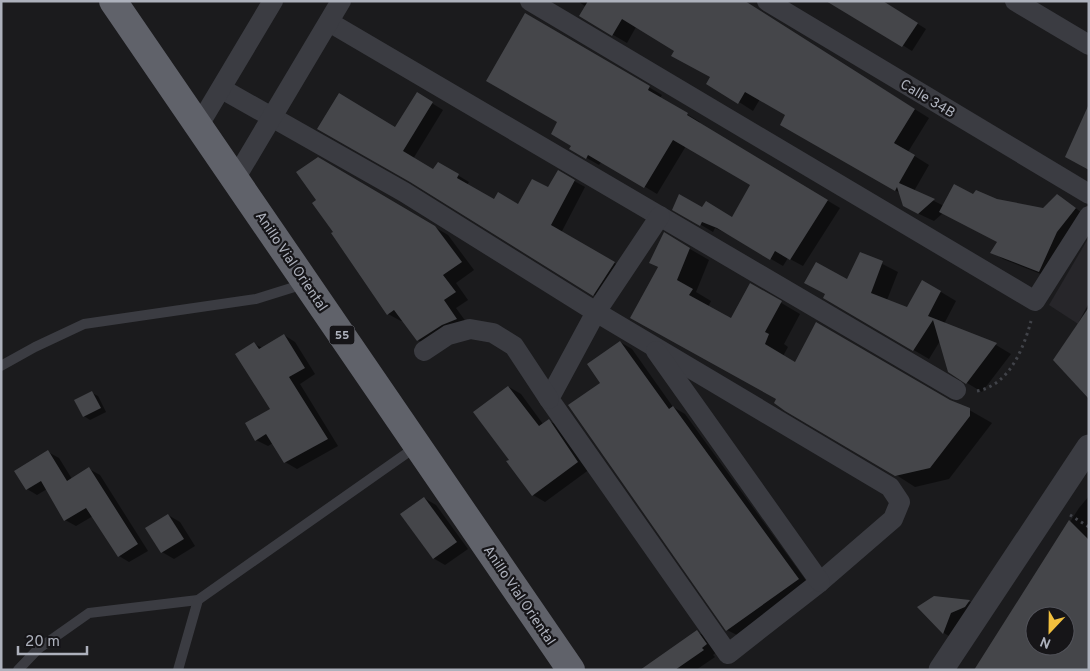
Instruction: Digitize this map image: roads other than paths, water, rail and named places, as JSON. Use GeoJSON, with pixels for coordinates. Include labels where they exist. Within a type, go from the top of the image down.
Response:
{"type":"FeatureCollection","features":[{"type":"Feature","properties":{"kind":"highway","name":"Anillo Vial Oriental"},"geometry":{"type":"LineString","coordinates":[[113,1],[571,670]]}},
{"type":"Feature","properties":{"kind":"street"},"geometry":{"type":"LineString","coordinates":[[198,125],[222,89],[273,1]]}},
{"type":"Feature","properties":{"kind":"street"},"geometry":{"type":"LineString","coordinates":[[235,179],[341,1]]}},
{"type":"Feature","properties":{"kind":"street"},"geometry":{"type":"LineString","coordinates":[[530,1],[1035,301],[1089,216]]}},
{"type":"Feature","properties":{"kind":"street","name":"Calle 34B"},"geometry":{"type":"LineString","coordinates":[[767,1],[1089,194]]}},
{"type":"Feature","properties":{"kind":"street"},"geometry":{"type":"LineString","coordinates":[[1027,4],[1089,45]]}},
{"type":"Feature","properties":{"kind":"street"},"geometry":{"type":"LineString","coordinates":[[329,22],[956,390]]}},
{"type":"Feature","properties":{"kind":"street"},"geometry":{"type":"LineString","coordinates":[[222,89],[404,192],[652,346],[890,487],[900,502],[893,519],[820,582],[728,654],[549,400],[514,346],[493,333],[470,329],[448,335],[424,351]]}},
{"type":"Feature","properties":{"kind":"street"},"geometry":{"type":"LineString","coordinates":[[549,400],[596,312],[660,216]]}},
{"type":"Feature","properties":{"kind":"street"},"geometry":{"type":"LineString","coordinates":[[652,346],[820,582]]}},
{"type":"Feature","properties":{"kind":"street"},"geometry":{"type":"LineString","coordinates":[[940,670],[1089,447]]}},
{"type":"Feature","properties":{"kind":"lane"},"geometry":{"type":"LineString","coordinates":[[1,366],[35,347],[84,324],[256,299],[307,283]]}},
{"type":"Feature","properties":{"kind":"lane"},"geometry":{"type":"LineString","coordinates":[[18,670],[38,649],[89,613],[198,600],[418,445]]}},
{"type":"Feature","properties":{"kind":"lane"},"geometry":{"type":"LineString","coordinates":[[178,670],[198,600]]}}]}
